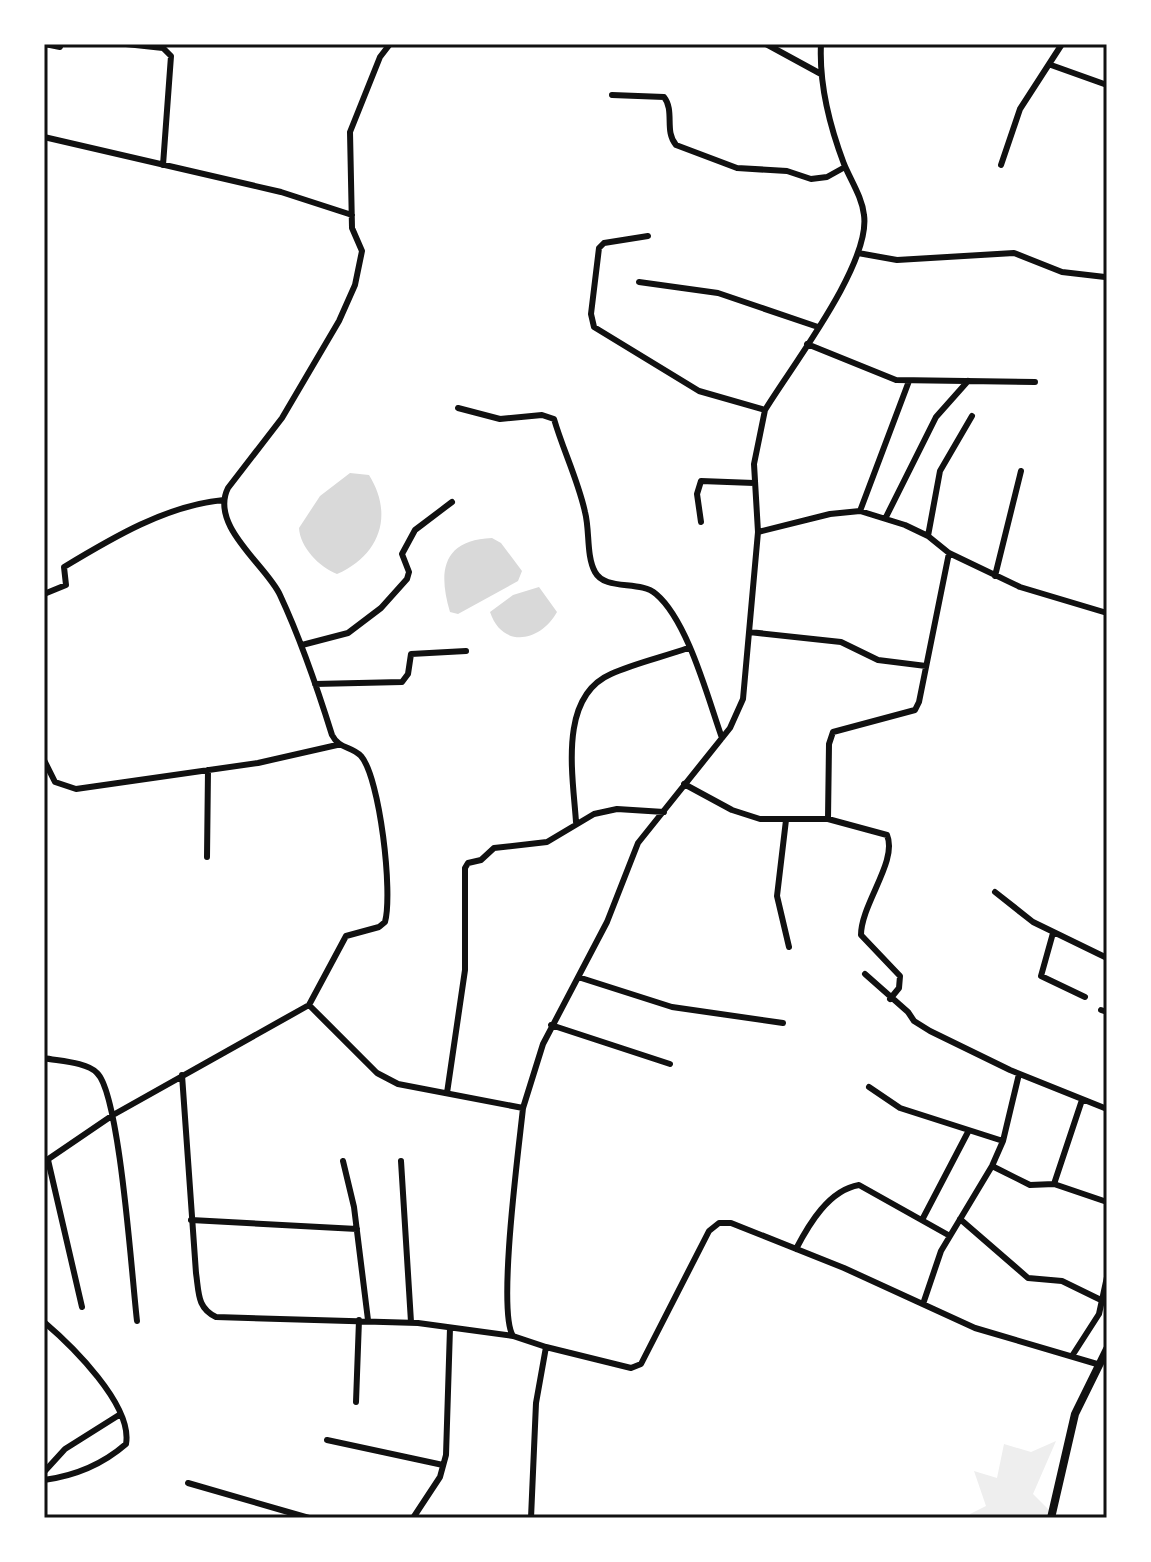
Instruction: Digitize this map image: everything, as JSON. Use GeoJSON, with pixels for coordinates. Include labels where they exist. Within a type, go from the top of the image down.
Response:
{"type":"FeatureCollection","features":[{"type":"Feature","properties":{"kind":"street"},"geometry":{"type":"LineString","coordinates":[[45,44],[60,47]]}},
{"type":"Feature","properties":{"kind":"street"},"geometry":{"type":"LineString","coordinates":[[126,44],[163,48],[171,56],[163,165]]}},
{"type":"Feature","properties":{"kind":"street"},"geometry":{"type":"LineString","coordinates":[[337,745],[302,645],[279,592],[249,557],[226,517],[224,500],[228,488],[282,418],[339,321],[361,262],[352,215],[350,132],[380,57],[390,44]]}},
{"type":"Feature","properties":{"kind":"street"},"geometry":{"type":"LineString","coordinates":[[766,44],[821,74]]}},
{"type":"Feature","properties":{"kind":"street"},"geometry":{"type":"LineString","coordinates":[[513,1336],[508,1325],[509,1254],[523,1108],[551,1025],[607,922],[638,843],[722,738],[743,699],[758,532],[754,483],[756,447],[765,410],[818,327],[858,253],[865,218],[845,167],[821,74],[821,44]]}},
{"type":"Feature","properties":{"kind":"street"},"geometry":{"type":"LineString","coordinates":[[1001,165],[1020,109],[1062,44]]}},
{"type":"Feature","properties":{"kind":"street"},"geometry":{"type":"LineString","coordinates":[[1051,65],[1107,85]]}},
{"type":"Feature","properties":{"kind":"street"},"geometry":{"type":"LineString","coordinates":[[612,95],[664,97],[669,106],[670,138],[676,145],[737,168],[787,171],[811,179],[827,177],[845,167]]}},
{"type":"Feature","properties":{"kind":"street"},"geometry":{"type":"LineString","coordinates":[[44,137],[281,192],[352,215]]}},
{"type":"Feature","properties":{"kind":"street"},"geometry":{"type":"LineString","coordinates":[[648,236],[604,243],[599,248],[591,314],[594,327],[699,391],[765,410]]}},
{"type":"Feature","properties":{"kind":"street"},"geometry":{"type":"LineString","coordinates":[[858,253],[897,260],[1014,253],[1062,272],[1105,277]]}},
{"type":"Feature","properties":{"kind":"street"},"geometry":{"type":"LineString","coordinates":[[639,282],[718,293],[818,327]]}},
{"type":"Feature","properties":{"kind":"street"},"geometry":{"type":"LineString","coordinates":[[807,344],[881,376],[909,381],[1035,382]]}},
{"type":"Feature","properties":{"kind":"street"},"geometry":{"type":"LineString","coordinates":[[860,511],[909,381]]}},
{"type":"Feature","properties":{"kind":"street"},"geometry":{"type":"LineString","coordinates":[[886,517],[936,417],[968,381]]}},
{"type":"Feature","properties":{"kind":"street"},"geometry":{"type":"LineString","coordinates":[[458,408],[500,419],[542,415],[554,419],[585,510],[595,573],[603,581],[634,584],[660,597],[688,648],[722,738]]}},
{"type":"Feature","properties":{"kind":"street"},"geometry":{"type":"LineString","coordinates":[[928,536],[940,471],[972,416]]}},
{"type":"Feature","properties":{"kind":"street"},"geometry":{"type":"LineString","coordinates":[[995,576],[1021,471]]}},
{"type":"Feature","properties":{"kind":"street"},"geometry":{"type":"LineString","coordinates":[[701,522],[697,494],[701,481],[754,483]]}},
{"type":"Feature","properties":{"kind":"street"},"geometry":{"type":"LineString","coordinates":[[44,594],[66,585],[64,567],[132,529],[194,502],[224,500]]}},
{"type":"Feature","properties":{"kind":"street"},"geometry":{"type":"LineString","coordinates":[[302,645],[348,633],[381,608],[407,579],[409,572],[402,554],[415,530],[452,502]]}},
{"type":"Feature","properties":{"kind":"street"},"geometry":{"type":"LineString","coordinates":[[758,532],[830,514],[860,511],[886,517],[928,536],[949,553],[995,576],[1107,613]]}},
{"type":"Feature","properties":{"kind":"street"},"geometry":{"type":"LineString","coordinates":[[828,819],[829,744],[833,732],[915,710],[949,553]]}},
{"type":"Feature","properties":{"kind":"street"},"geometry":{"type":"LineString","coordinates":[[749,632],[841,642],[878,660],[926,666]]}},
{"type":"Feature","properties":{"kind":"street"},"geometry":{"type":"LineString","coordinates":[[576,822],[573,767],[576,714],[589,689],[608,675],[688,648]]}},
{"type":"Feature","properties":{"kind":"street"},"geometry":{"type":"LineString","coordinates":[[315,684],[402,682],[408,674],[411,654],[466,651]]}},
{"type":"Feature","properties":{"kind":"street"},"geometry":{"type":"LineString","coordinates":[[44,760],[55,782],[76,789],[208,770],[337,745],[359,754],[367,767],[388,875],[387,915],[379,927],[346,936],[309,1005],[113,1115],[46,1161],[82,1307]]}},
{"type":"Feature","properties":{"kind":"street"},"geometry":{"type":"LineString","coordinates":[[207,857],[208,770]]}},
{"type":"Feature","properties":{"kind":"street"},"geometry":{"type":"LineString","coordinates":[[684,784],[732,810],[760,819],[828,819],[887,835],[890,854],[861,929],[865,941],[900,976],[899,988],[890,999]]}},
{"type":"Feature","properties":{"kind":"street"},"geometry":{"type":"LineString","coordinates":[[447,1093],[465,970],[465,868],[494,848],[547,842],[576,822],[617,809],[664,812]]}},
{"type":"Feature","properties":{"kind":"street"},"geometry":{"type":"LineString","coordinates":[[786,820],[777,896],[789,947]]}},
{"type":"Feature","properties":{"kind":"street"},"geometry":{"type":"LineString","coordinates":[[995,892],[1018,913],[1053,933],[1106,954]]}},
{"type":"Feature","properties":{"kind":"street"},"geometry":{"type":"LineString","coordinates":[[1053,933],[1041,976],[1085,997]]}},
{"type":"Feature","properties":{"kind":"street"},"geometry":{"type":"LineString","coordinates":[[865,974],[930,1031],[1019,1074],[1107,1109]]}},
{"type":"Feature","properties":{"kind":"street"},"geometry":{"type":"LineString","coordinates":[[578,977],[672,1007],[783,1023]]}},
{"type":"Feature","properties":{"kind":"street"},"geometry":{"type":"LineString","coordinates":[[309,1005],[377,1073],[398,1084],[523,1108]]}},
{"type":"Feature","properties":{"kind":"street"},"geometry":{"type":"LineString","coordinates":[[551,1025],[670,1064]]}},
{"type":"Feature","properties":{"kind":"street"},"geometry":{"type":"LineString","coordinates":[[44,1058],[96,1071],[113,1115],[137,1321]]}},
{"type":"Feature","properties":{"kind":"street"},"geometry":{"type":"LineString","coordinates":[[923,1304],[950,1236],[992,1166],[1003,1141],[1019,1074]]}},
{"type":"Feature","properties":{"kind":"street"},"geometry":{"type":"LineString","coordinates":[[182,1075],[191,1220],[200,1303],[207,1313],[216,1317],[411,1322],[513,1336],[631,1368],[641,1364],[709,1231],[719,1223],[731,1223],[975,1328],[1097,1364]]}},
{"type":"Feature","properties":{"kind":"street"},"geometry":{"type":"LineString","coordinates":[[869,1087],[900,1108],[1003,1141]]}},
{"type":"Feature","properties":{"kind":"street"},"geometry":{"type":"LineString","coordinates":[[1054,1184],[1082,1100]]}},
{"type":"Feature","properties":{"kind":"street"},"geometry":{"type":"LineString","coordinates":[[922,1220],[968,1132]]}},
{"type":"Feature","properties":{"kind":"street"},"geometry":{"type":"LineString","coordinates":[[343,1161],[357,1229],[368,1320]]}},
{"type":"Feature","properties":{"kind":"street"},"geometry":{"type":"LineString","coordinates":[[401,1161],[411,1322]]}},
{"type":"Feature","properties":{"kind":"street"},"geometry":{"type":"LineString","coordinates":[[992,1166],[1030,1185],[1054,1184],[1107,1202]]}},
{"type":"Feature","properties":{"kind":"street"},"geometry":{"type":"LineString","coordinates":[[796,1249],[813,1218],[851,1186],[865,1186],[950,1236]]}},
{"type":"Feature","properties":{"kind":"street"},"geometry":{"type":"LineString","coordinates":[[960,1219],[1028,1278],[1062,1281],[1103,1301]]}},
{"type":"Feature","properties":{"kind":"street"},"geometry":{"type":"LineString","coordinates":[[191,1220],[357,1229]]}},
{"type":"Feature","properties":{"kind":"street"},"geometry":{"type":"LineString","coordinates":[[1072,1356],[1092,1328],[1103,1301],[1107,1277]]}},
{"type":"Feature","properties":{"kind":"street"},"geometry":{"type":"LineString","coordinates":[[356,1402],[359,1320]]}},
{"type":"Feature","properties":{"kind":"street"},"geometry":{"type":"LineString","coordinates":[[44,1322],[83,1357],[127,1433],[126,1444],[120,1449],[71,1476],[44,1480]]}},
{"type":"Feature","properties":{"kind":"street"},"geometry":{"type":"LineString","coordinates":[[413,1518],[428,1498],[443,1465],[450,1328]]}},
{"type":"Feature","properties":{"kind":"street"},"geometry":{"type":"LineString","coordinates":[[531,1518],[536,1403],[546,1347]]}},
{"type":"Feature","properties":{"kind":"street"},"geometry":{"type":"LineString","coordinates":[[1051,1518],[1075,1414],[1107,1349]]}},
{"type":"Feature","properties":{"kind":"street"},"geometry":{"type":"LineString","coordinates":[[44,1472],[65,1449],[119,1415]]}},
{"type":"Feature","properties":{"kind":"street"},"geometry":{"type":"LineString","coordinates":[[327,1440],[443,1465]]}},
{"type":"Feature","properties":{"kind":"street"},"geometry":{"type":"LineString","coordinates":[[188,1483],[309,1518]]}},
{"type":"Feature","properties":{"kind":"shaded area"},"geometry":{"type":"Polygon","coordinates":[[[350,473],[369,475],[377,490],[381,519],[373,545],[352,566],[337,574],[312,556],[299,528],[320,496],[350,473]]]}},
{"type":"Feature","properties":{"kind":"shaded area"},"geometry":{"type":"Polygon","coordinates":[[[492,538],[501,543],[522,571],[518,581],[458,614],[450,612],[444,584],[448,561],[463,545],[492,538]]]}},
{"type":"Feature","properties":{"kind":"shaded area"},"geometry":{"type":"Polygon","coordinates":[[[539,587],[557,612],[550,622],[532,635],[522,637],[504,632],[490,612],[513,595],[539,587]]]}},
{"type":"Feature","properties":{"kind":"shaded area"},"geometry":{"type":"Polygon","coordinates":[[[1056,1441],[1033,1494],[1052,1513],[1050,1518],[970,1518],[970,1514],[986,1506],[974,1471],[997,1478],[1004,1444],[1031,1452],[1056,1441]]]}}]}
